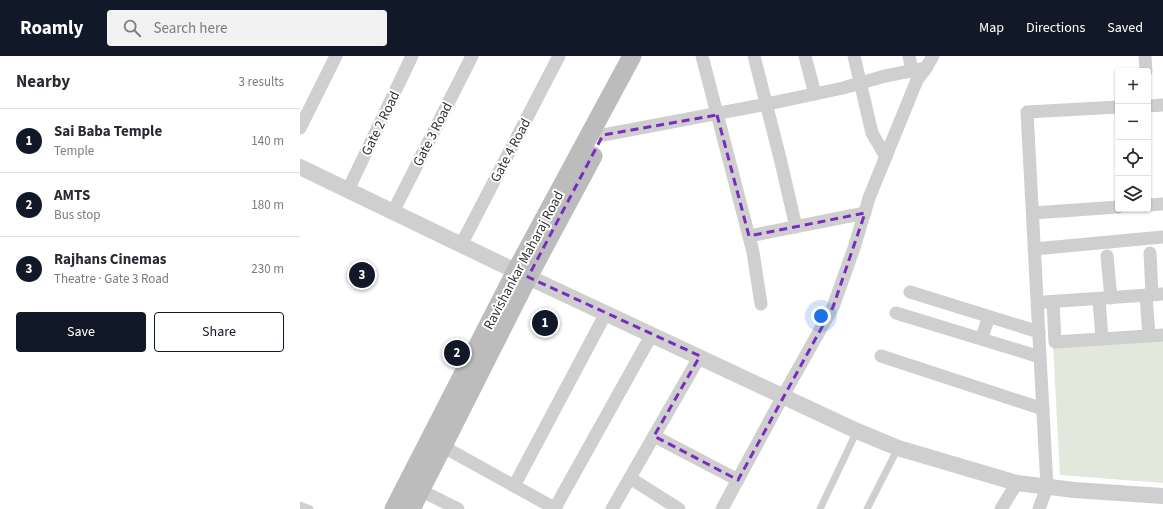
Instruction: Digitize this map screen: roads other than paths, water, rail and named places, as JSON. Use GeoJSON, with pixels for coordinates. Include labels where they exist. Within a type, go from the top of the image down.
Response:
{"type":"FeatureCollection","features":[{"type":"Feature","properties":{"kind":"main road","name":"Ravishankar Maharaj Road"},"geometry":{"type":"LineString","coordinates":[[394,509],[522,274],[632,56]]}},
{"type":"Feature","properties":{"kind":"main road","name":"Ravishankar Maharaj Road"},"geometry":{"type":"LineString","coordinates":[[411,509],[522,274],[604,136],[646,56]]}},
{"type":"Feature","properties":{"kind":"street"},"geometry":{"type":"LineString","coordinates":[[300,128],[336,56]]}},
{"type":"Feature","properties":{"kind":"street","name":"Gate 2 Road"},"geometry":{"type":"LineString","coordinates":[[348,190],[412,56]]}},
{"type":"Feature","properties":{"kind":"street","name":"Gate 3 Road"},"geometry":{"type":"LineString","coordinates":[[393,212],[472,56]]}},
{"type":"Feature","properties":{"kind":"street","name":"Gate 4 Road"},"geometry":{"type":"LineString","coordinates":[[461,245],[559,56]]}},
{"type":"Feature","properties":{"kind":"street"},"geometry":{"type":"LineString","coordinates":[[702,56],[753,252],[761,304]]}},
{"type":"Feature","properties":{"kind":"street"},"geometry":{"type":"LineString","coordinates":[[754,56],[796,227]]}},
{"type":"Feature","properties":{"kind":"street"},"geometry":{"type":"LineString","coordinates":[[805,56],[815,94]]}},
{"type":"Feature","properties":{"kind":"street"},"geometry":{"type":"LineString","coordinates":[[854,56],[872,133],[886,157]]}},
{"type":"Feature","properties":{"kind":"street"},"geometry":{"type":"LineString","coordinates":[[909,56],[912,71]]}},
{"type":"Feature","properties":{"kind":"street"},"geometry":{"type":"LineString","coordinates":[[722,509],[833,307],[854,248],[869,198],[916,80],[926,68],[933,56]]}},
{"type":"Feature","properties":{"kind":"street"},"geometry":{"type":"LineString","coordinates":[[1145,56],[1146,68]]}},
{"type":"Feature","properties":{"kind":"street"},"geometry":{"type":"LineString","coordinates":[[604,136],[717,115],[926,68]]}},
{"type":"Feature","properties":{"kind":"street"},"geometry":{"type":"LineString","coordinates":[[1151,106],[1163,105]]}},
{"type":"Feature","properties":{"kind":"street"},"geometry":{"type":"LineString","coordinates":[[1039,509],[1047,487],[1027,112],[1115,107]]}},
{"type":"Feature","properties":{"kind":"street"},"geometry":{"type":"LineString","coordinates":[[300,167],[522,274],[898,448],[1018,483],[1047,487],[1163,496]]}},
{"type":"Feature","properties":{"kind":"street"},"geometry":{"type":"LineString","coordinates":[[1151,205],[1163,204]]}},
{"type":"Feature","properties":{"kind":"street"},"geometry":{"type":"LineString","coordinates":[[1033,213],[1115,207]]}},
{"type":"Feature","properties":{"kind":"street"},"geometry":{"type":"LineString","coordinates":[[749,236],[865,213]]}},
{"type":"Feature","properties":{"kind":"street"},"geometry":{"type":"LineString","coordinates":[[1034,248],[1163,237]]}},
{"type":"Feature","properties":{"kind":"street"},"geometry":{"type":"LineString","coordinates":[[1149,336],[1154,294],[1150,253]]}},
{"type":"Feature","properties":{"kind":"street"},"geometry":{"type":"LineString","coordinates":[[1102,339],[1107,256]]}},
{"type":"Feature","properties":{"kind":"street"},"geometry":{"type":"LineString","coordinates":[[910,292],[1039,332]]}},
{"type":"Feature","properties":{"kind":"street"},"geometry":{"type":"LineString","coordinates":[[1037,303],[1154,294]]}},
{"type":"Feature","properties":{"kind":"street"},"geometry":{"type":"LineString","coordinates":[[1053,302],[1055,342],[1163,335]]}},
{"type":"Feature","properties":{"kind":"street"},"geometry":{"type":"LineString","coordinates":[[514,486],[606,313]]}},
{"type":"Feature","properties":{"kind":"street"},"geometry":{"type":"LineString","coordinates":[[896,313],[1040,357]]}},
{"type":"Feature","properties":{"kind":"street"},"geometry":{"type":"LineString","coordinates":[[982,339],[989,317]]}},
{"type":"Feature","properties":{"kind":"street"},"geometry":{"type":"LineString","coordinates":[[442,446],[556,509],[652,334]]}},
{"type":"Feature","properties":{"kind":"street"},"geometry":{"type":"LineString","coordinates":[[612,509],[700,356]]}},
{"type":"Feature","properties":{"kind":"street"},"geometry":{"type":"LineString","coordinates":[[880,356],[1043,409]]}},
{"type":"Feature","properties":{"kind":"street"},"geometry":{"type":"LineString","coordinates":[[654,436],[738,480]]}},
{"type":"Feature","properties":{"kind":"street"},"geometry":{"type":"LineString","coordinates":[[630,478],[679,509]]}},
{"type":"Feature","properties":{"kind":"street"},"geometry":{"type":"LineString","coordinates":[[1001,509],[1018,483]]}},
{"type":"Feature","properties":{"kind":"street"},"geometry":{"type":"LineString","coordinates":[[420,490],[458,509]]}},
{"type":"Feature","properties":{"kind":"lane"},"geometry":{"type":"LineString","coordinates":[[820,509],[858,430]]}},
{"type":"Feature","properties":{"kind":"lane"},"geometry":{"type":"LineString","coordinates":[[867,509],[898,448]]}},
{"type":"Feature","properties":{"kind":"lane"},"geometry":{"type":"LineString","coordinates":[[300,505],[310,509]]}},
{"type":"Feature","properties":{"kind":"place","name":"Rajhans Cinemas"},"geometry":{"type":"Point","coordinates":[362,275]}},
{"type":"Feature","properties":{"kind":"place","name":"Sai Baba Temple"},"geometry":{"type":"Point","coordinates":[545,323]}},
{"type":"Feature","properties":{"kind":"place","name":"AMTS"},"geometry":{"type":"Point","coordinates":[457,353]}}]}
